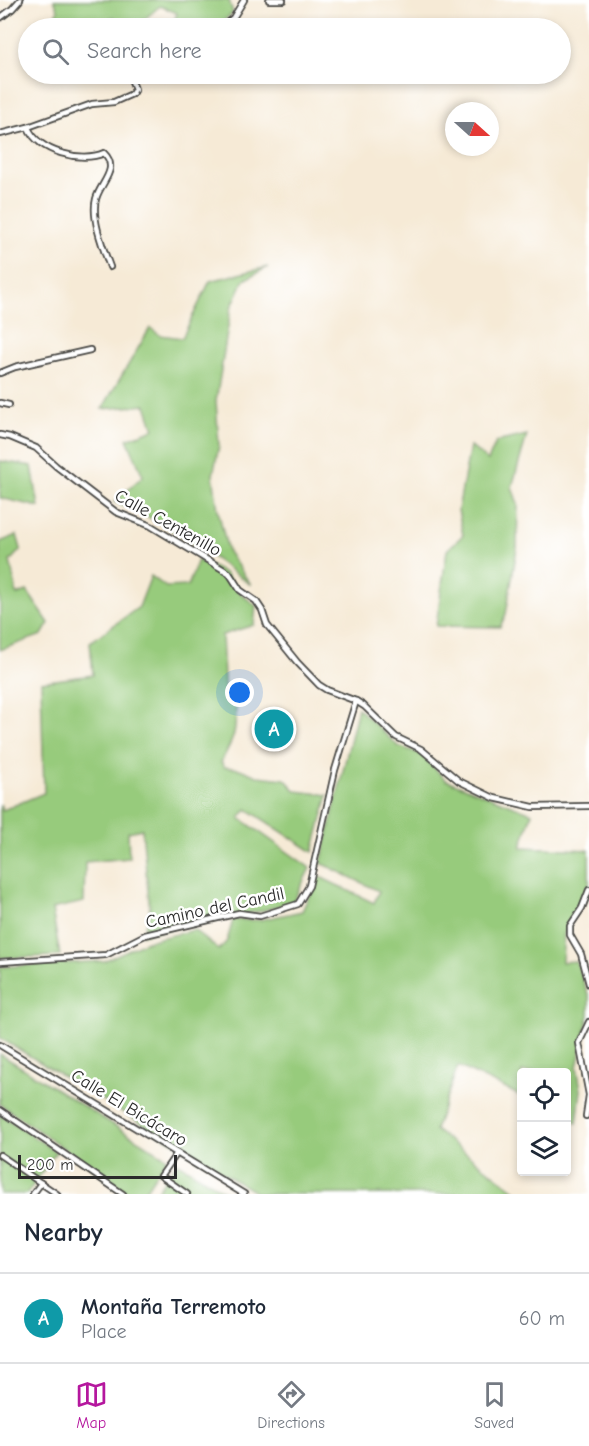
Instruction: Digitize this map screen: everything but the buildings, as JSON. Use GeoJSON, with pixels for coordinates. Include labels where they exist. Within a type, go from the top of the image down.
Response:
{"type":"FeatureCollection","features":[{"type":"Feature","properties":{"kind":"street"},"geometry":{"type":"LineString","coordinates":[[0,18],[20,0]]}},
{"type":"Feature","properties":{"kind":"street"},"geometry":{"type":"LineString","coordinates":[[233,18],[244,0]]}},
{"type":"Feature","properties":{"kind":"street"},"geometry":{"type":"LineString","coordinates":[[269,0],[283,0]]}},
{"type":"Feature","properties":{"kind":"street"},"geometry":{"type":"LineString","coordinates":[[0,134],[28,127],[92,104],[114,102],[132,94],[135,89],[133,84]]}},
{"type":"Feature","properties":{"kind":"street"},"geometry":{"type":"LineString","coordinates":[[28,127],[32,137],[57,154],[97,156],[104,153],[109,158],[109,173],[96,197],[94,213],[110,267]]}},
{"type":"Feature","properties":{"kind":"street"},"geometry":{"type":"LineString","coordinates":[[0,373],[15,367],[90,350]]}},
{"type":"Feature","properties":{"kind":"street"},"geometry":{"type":"LineString","coordinates":[[0,403],[9,405]]}},
{"type":"Feature","properties":{"kind":"street","name":"Calle Centenillo"},"geometry":{"type":"LineString","coordinates":[[0,435],[36,448],[116,512],[150,526],[229,573],[240,590],[256,601],[267,625],[297,662],[327,690],[356,701],[396,737],[421,749],[459,781],[494,798],[533,807],[589,806]]}},
{"type":"Feature","properties":{"kind":"street","name":"Camino del Candil"},"geometry":{"type":"LineString","coordinates":[[0,962],[106,955],[145,935],[239,913],[260,916],[298,904],[309,886],[335,770],[356,701]]}},
{"type":"Feature","properties":{"kind":"street"},"geometry":{"type":"LineString","coordinates":[[589,890],[582,908],[570,926],[570,935],[581,954],[589,984]]}},
{"type":"Feature","properties":{"kind":"street"},"geometry":{"type":"LineString","coordinates":[[586,1116],[589,1095],[579,1043],[589,1022]]}},
{"type":"Feature","properties":{"kind":"street","name":"Calle El Bicácaro"},"geometry":{"type":"LineString","coordinates":[[0,1045],[244,1194]]}},
{"type":"Feature","properties":{"kind":"street"},"geometry":{"type":"LineString","coordinates":[[0,1110],[123,1194]]}},
{"type":"Feature","properties":{"kind":"street"},"geometry":{"type":"LineString","coordinates":[[177,1153],[161,1176],[187,1194]]}},
{"type":"Feature","properties":{"kind":"street"},"geometry":{"type":"LineString","coordinates":[[0,1155],[57,1194]]}},
{"type":"Feature","properties":{"kind":"street"},"geometry":{"type":"LineString","coordinates":[[33,1194],[41,1183]]}},
{"type":"Feature","properties":{"kind":"green space"},"geometry":{"type":"Polygon","coordinates":[[[54,0],[229,0],[233,13],[227,18],[175,18],[177,13],[160,6],[146,18],[56,18],[58,9],[54,0]]]}},
{"type":"Feature","properties":{"kind":"green space"},"geometry":{"type":"Polygon","coordinates":[[[268,267],[244,280],[231,308],[216,401],[219,446],[213,475],[218,510],[228,552],[251,585],[169,528],[114,502],[143,476],[127,439],[154,429],[146,405],[102,409],[150,328],[160,335],[182,338],[210,281],[268,267]]]}},
{"type":"Feature","properties":{"kind":"green space"},"geometry":{"type":"Polygon","coordinates":[[[527,435],[512,487],[518,504],[517,548],[506,614],[500,627],[436,626],[447,550],[463,535],[458,510],[470,446],[488,461],[496,442],[527,435]]]}},
{"type":"Feature","properties":{"kind":"green space"},"geometry":{"type":"Polygon","coordinates":[[[0,461],[32,466],[39,507],[0,498],[0,461]]]}},
{"type":"Feature","properties":{"kind":"green space"},"geometry":{"type":"Polygon","coordinates":[[[17,535],[21,549],[10,561],[17,595],[27,591],[49,623],[42,635],[0,650],[0,542],[17,535]]]}},
{"type":"Feature","properties":{"kind":"green space"},"geometry":{"type":"Polygon","coordinates":[[[198,560],[225,573],[238,591],[256,606],[254,625],[222,635],[225,701],[236,706],[233,736],[221,762],[224,767],[240,769],[257,776],[285,779],[296,791],[328,795],[313,852],[247,809],[240,818],[310,868],[293,902],[261,911],[142,935],[150,912],[142,829],[128,832],[129,858],[85,862],[84,902],[52,909],[60,956],[0,958],[0,804],[3,810],[44,793],[41,682],[93,675],[90,642],[139,607],[151,576],[166,587],[188,586],[198,560]]]}},
{"type":"Feature","properties":{"kind":"green space"},"geometry":{"type":"Polygon","coordinates":[[[358,708],[398,746],[421,754],[446,780],[532,813],[521,847],[589,850],[589,884],[564,934],[562,962],[576,961],[589,997],[589,1015],[577,1067],[581,1090],[577,1123],[571,1120],[571,1068],[517,1068],[517,1094],[458,1066],[435,1130],[515,1190],[514,1194],[258,1194],[0,1038],[0,967],[104,961],[147,941],[194,930],[219,950],[227,941],[233,920],[260,920],[302,911],[318,876],[374,903],[379,891],[321,863],[358,708]]]}},
{"type":"Feature","properties":{"kind":"green space"},"geometry":{"type":"Polygon","coordinates":[[[0,1054],[167,1158],[143,1194],[130,1194],[0,1104],[0,1054]]]}},
{"type":"Feature","properties":{"kind":"green space"},"geometry":{"type":"Polygon","coordinates":[[[0,1114],[56,1152],[27,1194],[0,1194],[0,1114]]]}},
{"type":"Feature","properties":{"kind":"green space"},"geometry":{"type":"Polygon","coordinates":[[[177,1162],[229,1194],[155,1194],[177,1162]]]}},
{"type":"Feature","properties":{"kind":"place","name":"Montaña Terremoto"},"geometry":{"type":"Point","coordinates":[274,729]}}]}
